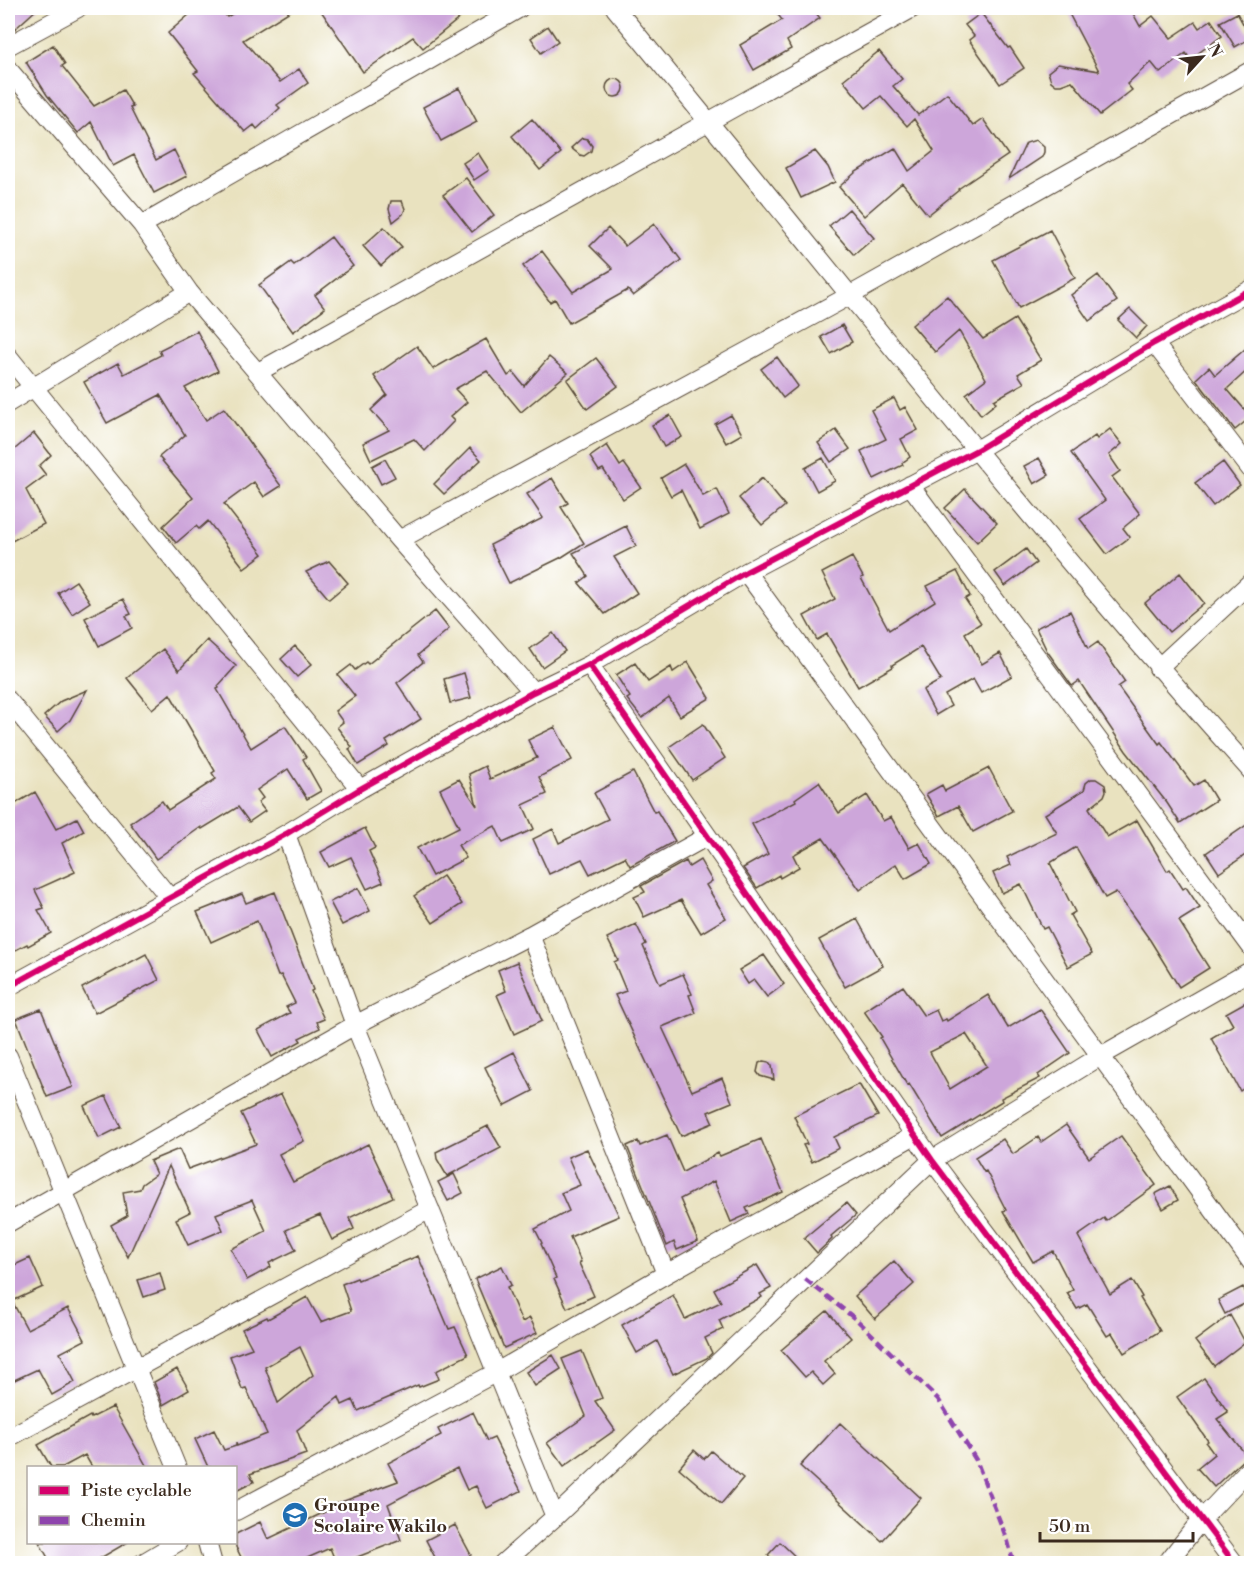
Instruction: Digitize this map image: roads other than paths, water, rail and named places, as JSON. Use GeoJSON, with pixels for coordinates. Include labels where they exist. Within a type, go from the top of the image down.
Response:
{"type":"FeatureCollection","features":[{"type":"Feature","properties":{"kind":"street"},"geometry":{"type":"LineString","coordinates":[[8,46],[78,8]]}},
{"type":"Feature","properties":{"kind":"street"},"geometry":{"type":"LineString","coordinates":[[142,225],[520,8]]}},
{"type":"Feature","properties":{"kind":"street"},"geometry":{"type":"LineString","coordinates":[[615,8],[849,296],[1158,668],[1251,772]]}},
{"type":"Feature","properties":{"kind":"street"},"geometry":{"type":"LineString","coordinates":[[258,372],[913,8]]}},
{"type":"Feature","properties":{"kind":"street"},"geometry":{"type":"LineString","coordinates":[[8,69],[142,225],[189,292],[399,540],[533,692]]}},
{"type":"Feature","properties":{"kind":"street"},"geometry":{"type":"LineString","coordinates":[[399,540],[849,296],[1251,70]]}},
{"type":"Feature","properties":{"kind":"street"},"geometry":{"type":"LineString","coordinates":[[8,987],[286,834],[360,789],[533,692],[589,665],[746,572],[977,450],[1251,289]]}},
{"type":"Feature","properties":{"kind":"street"},"geometry":{"type":"LineString","coordinates":[[8,403],[189,292]]}},
{"type":"Feature","properties":{"kind":"street"},"geometry":{"type":"LineString","coordinates":[[1154,344],[1251,471]]}},
{"type":"Feature","properties":{"kind":"street"},"geometry":{"type":"LineString","coordinates":[[8,356],[360,789]]}},
{"type":"Feature","properties":{"kind":"street"},"geometry":{"type":"LineString","coordinates":[[910,485],[1251,948]]}},
{"type":"Feature","properties":{"kind":"street"},"geometry":{"type":"LineString","coordinates":[[746,572],[1251,1263]]}},
{"type":"Feature","properties":{"kind":"street"},"geometry":{"type":"LineString","coordinates":[[1158,668],[1251,581]]}},
{"type":"Feature","properties":{"kind":"street"},"geometry":{"type":"LineString","coordinates":[[589,665],[932,1160],[1235,1563]]}},
{"type":"Feature","properties":{"kind":"street"},"geometry":{"type":"LineString","coordinates":[[8,700],[169,897]]}},
{"type":"Feature","properties":{"kind":"street"},"geometry":{"type":"LineString","coordinates":[[286,834],[355,1025],[555,1517]]}},
{"type":"Feature","properties":{"kind":"street"},"geometry":{"type":"LineString","coordinates":[[8,1223],[355,1025],[530,935],[706,837]]}},
{"type":"Feature","properties":{"kind":"street"},"geometry":{"type":"LineString","coordinates":[[530,935],[666,1274]]}},
{"type":"Feature","properties":{"kind":"street"},"geometry":{"type":"LineString","coordinates":[[502,1563],[555,1517],[932,1160],[1099,1057],[1251,970]]}},
{"type":"Feature","properties":{"kind":"street"},"geometry":{"type":"LineString","coordinates":[[8,1056],[177,1466]]}},
{"type":"Feature","properties":{"kind":"street"},"geometry":{"type":"LineString","coordinates":[[237,1511],[495,1373],[666,1274],[915,1135]]}},
{"type":"Feature","properties":{"kind":"street"},"geometry":{"type":"LineString","coordinates":[[8,1438],[430,1209]]}},
{"type":"Feature","properties":{"kind":"street"},"geometry":{"type":"LineString","coordinates":[[1166,1563],[1251,1466]]}},
{"type":"Feature","properties":{"kind":"street"},"geometry":{"type":"LineString","coordinates":[[141,1563],[174,1544]]}},
{"type":"Feature","properties":{"kind":"street"},"geometry":{"type":"LineString","coordinates":[[208,1544],[213,1563]]}},
{"type":"Feature","properties":{"kind":"place","name":"Groupe Scolaire Wakilo"},"geometry":{"type":"Point","coordinates":[295,1515]}}]}
